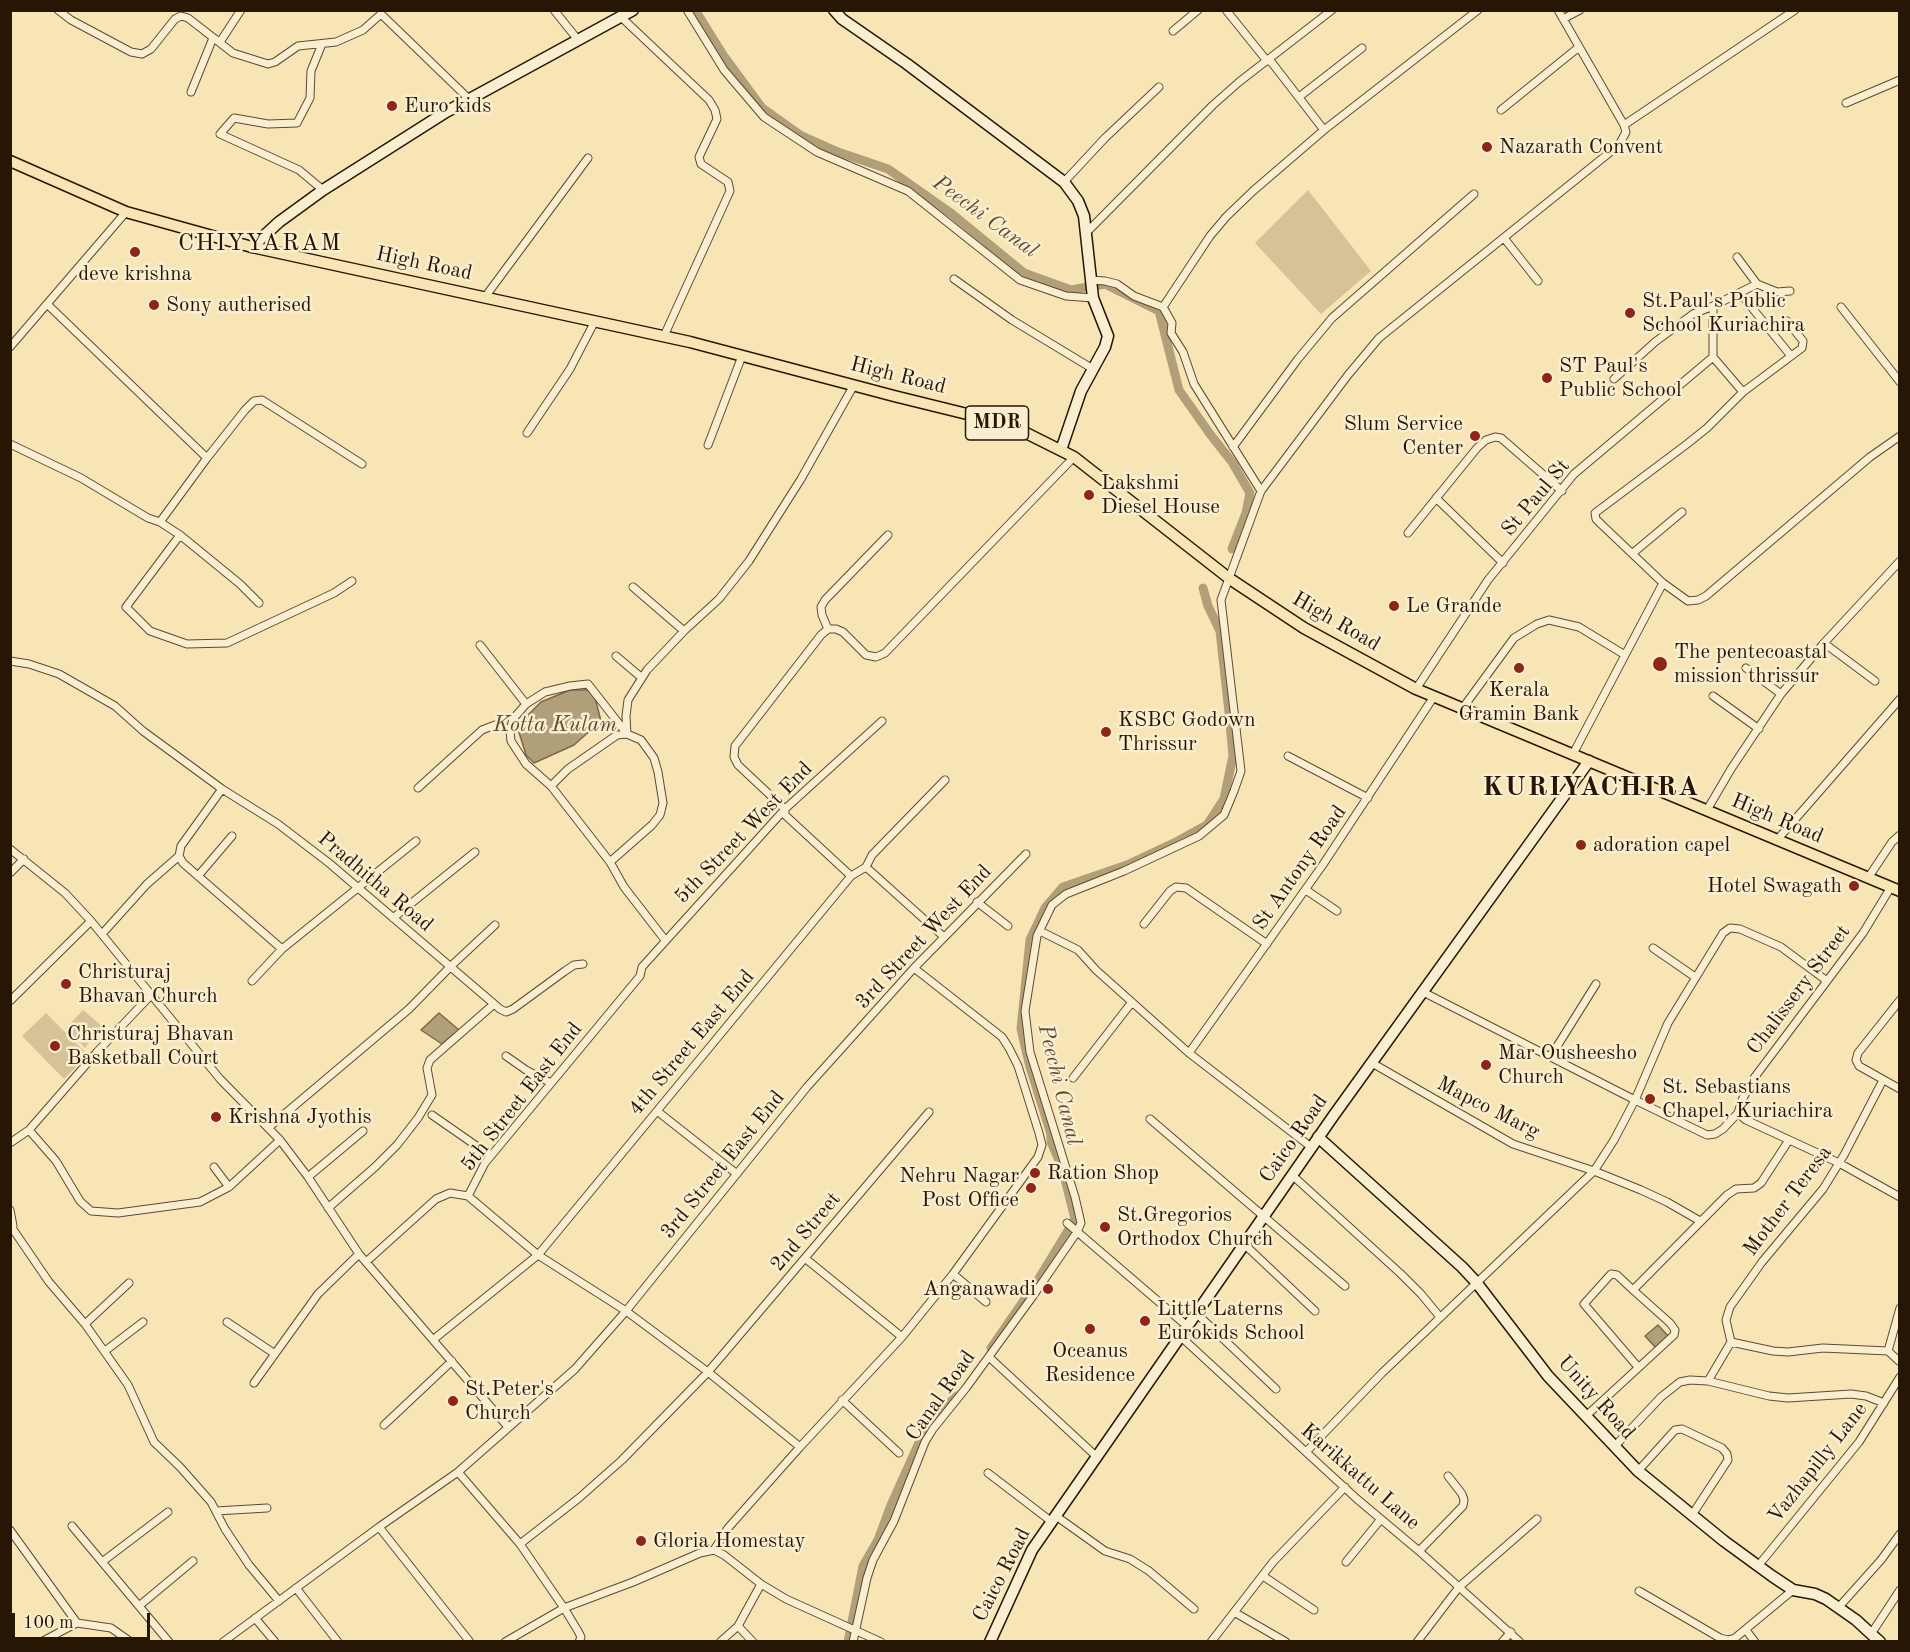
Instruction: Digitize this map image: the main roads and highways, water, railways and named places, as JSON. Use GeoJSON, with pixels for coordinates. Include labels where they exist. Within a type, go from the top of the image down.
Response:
{"type":"FeatureCollection","features":[{"type":"Feature","properties":{"kind":"main road","name":"High Road"},"geometry":{"type":"LineString","coordinates":[[10,161],[126,212],[252,247],[664,336],[967,414],[1022,431],[1074,456],[1230,579],[1304,628],[1433,698],[1895,889]]}},
{"type":"Feature","properties":{"kind":"water","name":"Kotta Kulam"},"geometry":{"type":"Polygon","coordinates":[[[570,690],[593,690],[601,721],[574,745],[534,763],[526,755],[517,726],[541,702],[570,690]]]}},
{"type":"Feature","properties":{"kind":"water"},"geometry":{"type":"Polygon","coordinates":[[[439,1013],[459,1030],[442,1044],[421,1030],[439,1013]]]}},
{"type":"Feature","properties":{"kind":"water"},"geometry":{"type":"Polygon","coordinates":[[[1658,1325],[1669,1337],[1656,1348],[1645,1336],[1658,1325]]]}},
{"type":"Feature","properties":{"kind":"waterway","name":"Peechi Canal"},"geometry":{"type":"LineString","coordinates":[[695,10],[723,55],[762,108],[800,135],[838,152],[888,169],[952,214],[1024,273],[1071,290],[1105,284],[1159,311],[1179,390],[1232,462],[1250,493],[1246,513],[1232,549]]}},
{"type":"Feature","properties":{"kind":"waterway","name":"Peechi Canal"},"geometry":{"type":"LineString","coordinates":[[991,1348],[1038,1280],[1075,1219],[1062,1167],[1051,1142],[1051,1134],[1021,1029],[1030,940],[1045,908],[1063,887],[1127,865],[1178,841],[1207,825],[1224,799],[1233,756],[1229,712],[1220,631],[1208,606],[1203,588]]}},
{"type":"Feature","properties":{"kind":"waterway","name":"Peechi Canal"},"geometry":{"type":"LineString","coordinates":[[848,1642],[863,1566],[878,1540],[922,1436],[941,1410],[957,1396]]}},
{"type":"Feature","properties":{"kind":"place","name":"Euro kids"},"geometry":{"type":"Point","coordinates":[392,106]}},
{"type":"Feature","properties":{"kind":"place","name":"Nazarath Convent"},"geometry":{"type":"Point","coordinates":[1487,147]}},
{"type":"Feature","properties":{"kind":"place","name":"deve krishna"},"geometry":{"type":"Point","coordinates":[135,252]}},
{"type":"Feature","properties":{"kind":"place","name":"Sony autherised"},"geometry":{"type":"Point","coordinates":[154,305]}},
{"type":"Feature","properties":{"kind":"place","name":"St.Paul's Public School Kuriachira"},"geometry":{"type":"Point","coordinates":[1630,313]}},
{"type":"Feature","properties":{"kind":"place","name":"ST Paul's Public School"},"geometry":{"type":"Point","coordinates":[1547,378]}},
{"type":"Feature","properties":{"kind":"place","name":"Slum Service Center"},"geometry":{"type":"Point","coordinates":[1475,436]}},
{"type":"Feature","properties":{"kind":"place","name":"Lakshmi Diesel House"},"geometry":{"type":"Point","coordinates":[1089,495]}},
{"type":"Feature","properties":{"kind":"place","name":"Le Grande"},"geometry":{"type":"Point","coordinates":[1394,606]}},
{"type":"Feature","properties":{"kind":"place","name":"The pentecoastal mission thrissur"},"geometry":{"type":"Point","coordinates":[1660,664]}},
{"type":"Feature","properties":{"kind":"place","name":"Kerala Gramin Bank"},"geometry":{"type":"Point","coordinates":[1519,668]}},
{"type":"Feature","properties":{"kind":"place","name":"KSBC Godown Thrissur"},"geometry":{"type":"Point","coordinates":[1106,732]}},
{"type":"Feature","properties":{"kind":"place","name":"adoration capel"},"geometry":{"type":"Point","coordinates":[1581,845]}},
{"type":"Feature","properties":{"kind":"place","name":"Hotel Swagath"},"geometry":{"type":"Point","coordinates":[1854,886]}},
{"type":"Feature","properties":{"kind":"place","name":"Christuraj Bhavan Church"},"geometry":{"type":"Point","coordinates":[66,984]}},
{"type":"Feature","properties":{"kind":"place","name":"Christuraj Bhavan Basketball Court"},"geometry":{"type":"Point","coordinates":[55,1046]}},
{"type":"Feature","properties":{"kind":"place","name":"Mar Ousheesho Church"},"geometry":{"type":"Point","coordinates":[1486,1065]}},
{"type":"Feature","properties":{"kind":"place","name":"St. Sebastians Chapel, Kuriachira"},"geometry":{"type":"Point","coordinates":[1650,1099]}},
{"type":"Feature","properties":{"kind":"place","name":"Krishna Jyothis"},"geometry":{"type":"Point","coordinates":[216,1117]}},
{"type":"Feature","properties":{"kind":"place","name":"Ration Shop"},"geometry":{"type":"Point","coordinates":[1035,1173]}},
{"type":"Feature","properties":{"kind":"place","name":"Nehru Nagar Post Office"},"geometry":{"type":"Point","coordinates":[1031,1188]}},
{"type":"Feature","properties":{"kind":"place","name":"St.Gregorios Orthodox Church"},"geometry":{"type":"Point","coordinates":[1105,1227]}},
{"type":"Feature","properties":{"kind":"place","name":"Anganawadi"},"geometry":{"type":"Point","coordinates":[1048,1289]}},
{"type":"Feature","properties":{"kind":"place","name":"Little Laterns Eurokids School"},"geometry":{"type":"Point","coordinates":[1145,1321]}},
{"type":"Feature","properties":{"kind":"place","name":"Oceanus Residence"},"geometry":{"type":"Point","coordinates":[1090,1329]}},
{"type":"Feature","properties":{"kind":"place","name":"St.Peter's Church"},"geometry":{"type":"Point","coordinates":[453,1401]}},
{"type":"Feature","properties":{"kind":"place","name":"Gloria Homestay"},"geometry":{"type":"Point","coordinates":[641,1541]}},
{"type":"Feature","properties":{"kind":"district","name":"CHIYYARAM"},"geometry":{"type":"Point","coordinates":[260,244]}},
{"type":"Feature","properties":{"kind":"district","name":"KURIYACHIRA"},"geometry":{"type":"Point","coordinates":[1591,788]}}]}
